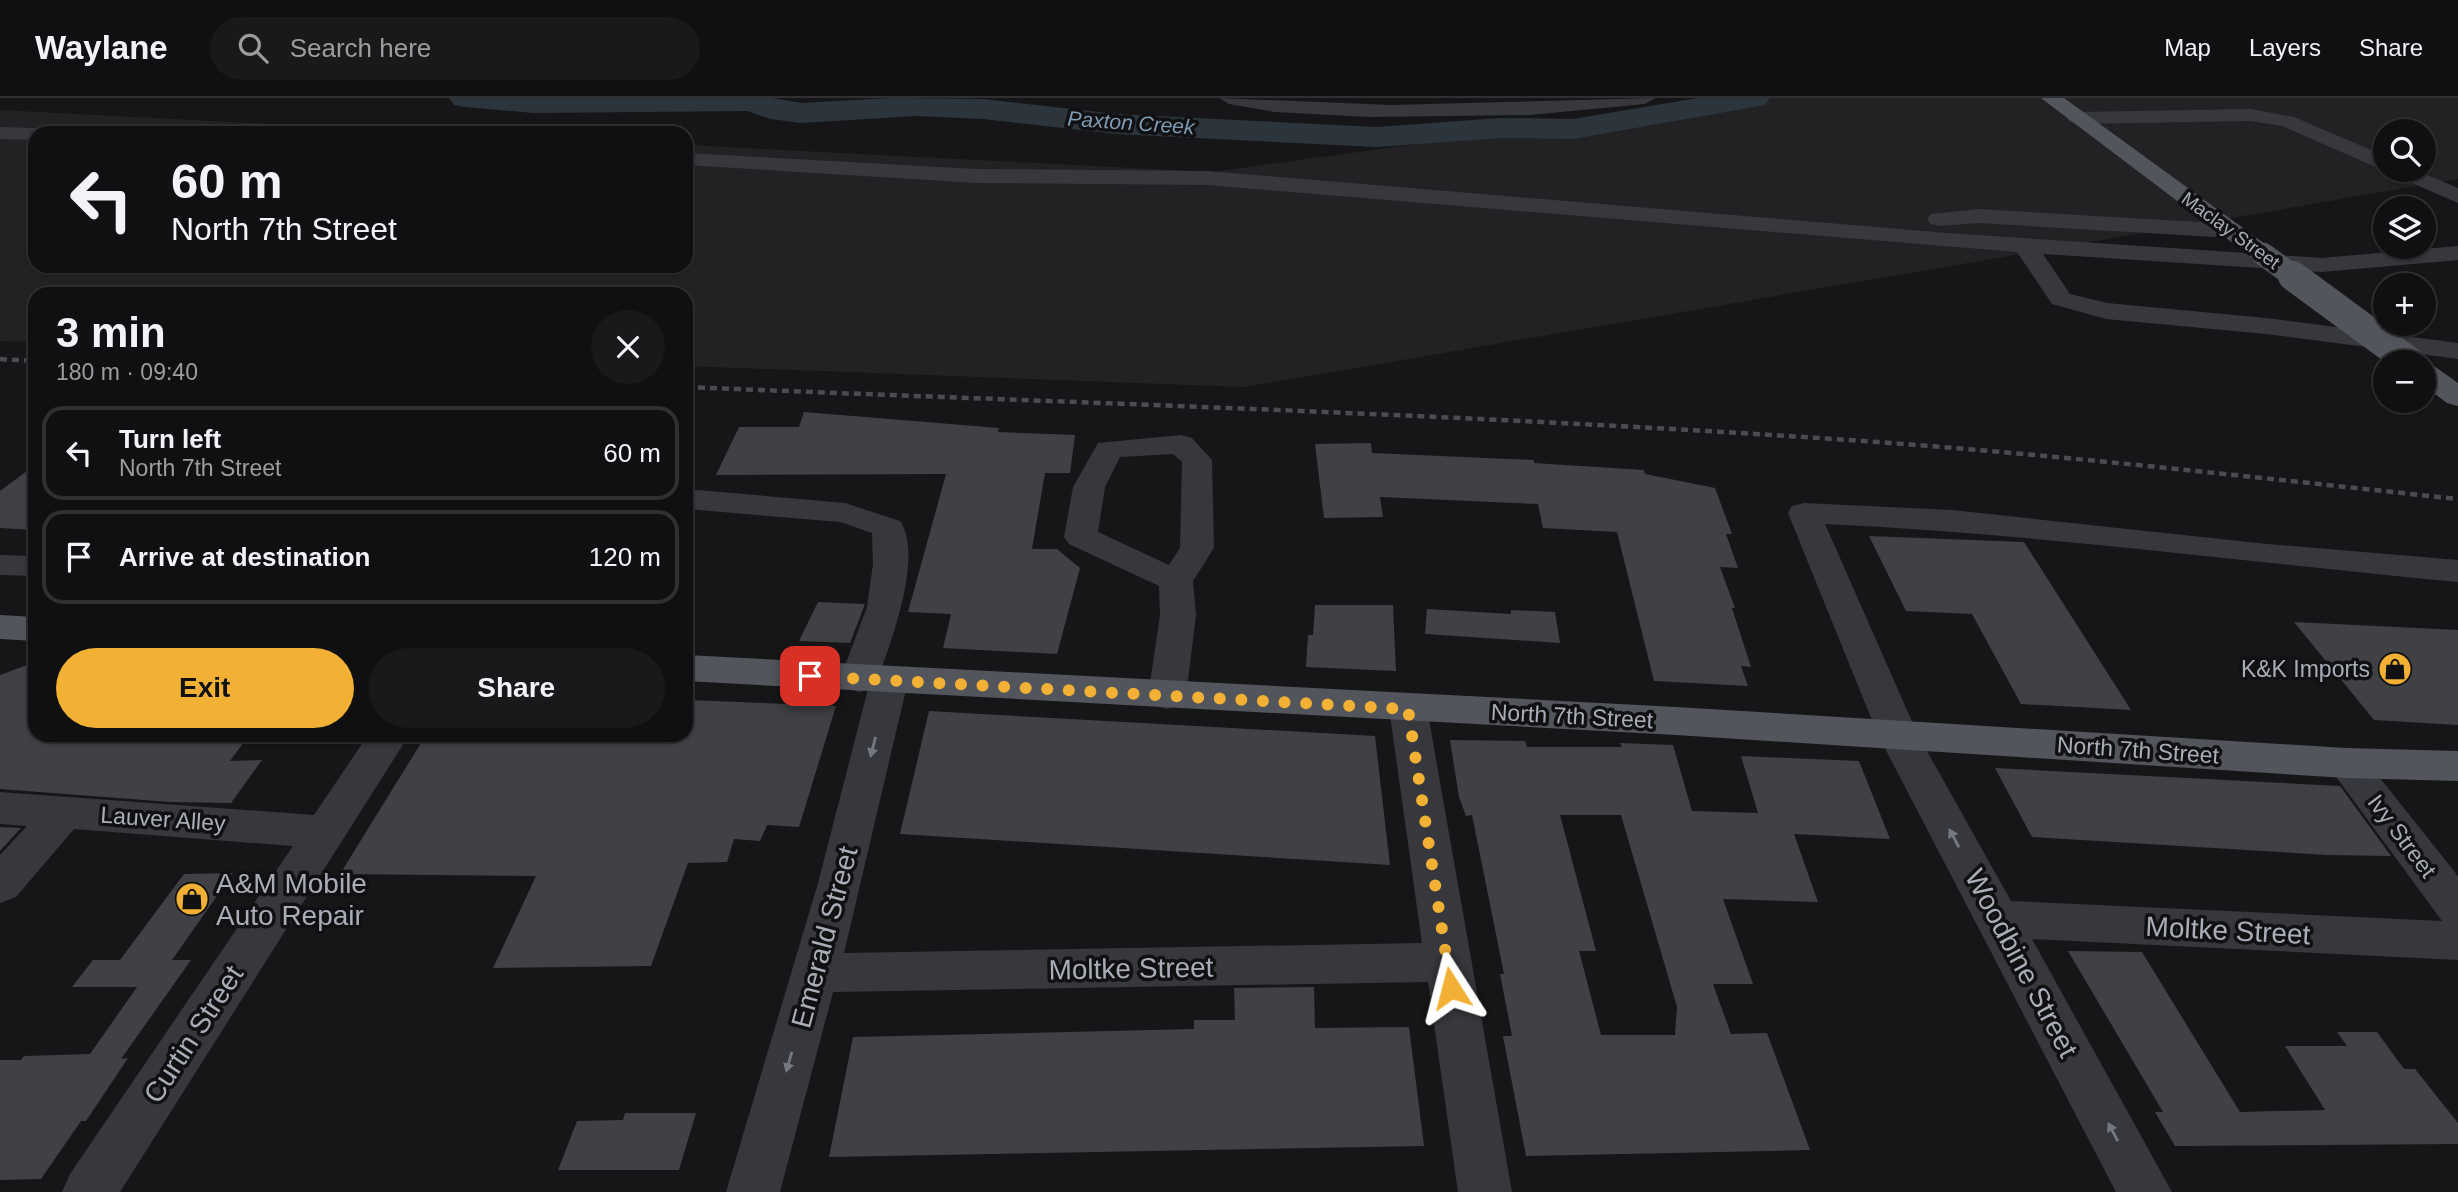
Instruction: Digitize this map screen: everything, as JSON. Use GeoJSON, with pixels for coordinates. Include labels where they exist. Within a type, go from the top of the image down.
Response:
{"type":"FeatureCollection","features":[{"type":"Feature","properties":{"kind":"main road","name":"Maclay Street"},"geometry":{"type":"LineString","coordinates":[[2051,98],[2394,350]]}},
{"type":"Feature","properties":{"kind":"main road"},"geometry":{"type":"LineString","coordinates":[[2436,381],[2458,397]]}},
{"type":"Feature","properties":{"kind":"main road"},"geometry":{"type":"LineString","coordinates":[[0,627],[28,629]]}},
{"type":"Feature","properties":{"kind":"main road","name":"North 7th Street"},"geometry":{"type":"LineString","coordinates":[[693,668],[1898,734],[2346,763],[2458,766]]}},
{"type":"Feature","properties":{"kind":"street"},"geometry":{"type":"LineString","coordinates":[[1229,98],[1294,110],[1457,104],[1563,107],[1645,98]]}},
{"type":"Feature","properties":{"kind":"street"},"geometry":{"type":"LineString","coordinates":[[2077,118],[2251,115],[2287,121],[2373,159]]}},
{"type":"Feature","properties":{"kind":"street"},"geometry":{"type":"LineString","coordinates":[[0,133],[28,134]]}},
{"type":"Feature","properties":{"kind":"street"},"geometry":{"type":"LineString","coordinates":[[693,159],[977,176],[1207,178],[1919,237],[2322,265],[2458,253]]}},
{"type":"Feature","properties":{"kind":"street"},"geometry":{"type":"LineString","coordinates":[[2424,182],[2458,197]]}},
{"type":"Feature","properties":{"kind":"street"},"geometry":{"type":"LineString","coordinates":[[1919,237],[1920,224],[1945,217],[2232,231]]}},
{"type":"Feature","properties":{"kind":"street"},"geometry":{"type":"LineString","coordinates":[[2025,245],[2062,299],[2106,312],[2266,326],[2458,351]]}},
{"type":"Feature","properties":{"kind":"street"},"geometry":{"type":"LineString","coordinates":[[1167,696],[1178,615],[1176,581],[1197,548],[1197,460],[1181,444],[1109,449],[1089,487],[1081,537],[1176,581]]}},
{"type":"Feature","properties":{"kind":"street","name":"Emerald Street"},"geometry":{"type":"LineString","coordinates":[[693,500],[845,513],[888,528],[890,564],[885,607],[840,883],[753,1192]]}},
{"type":"Feature","properties":{"kind":"street","name":"Woodbine Street"},"geometry":{"type":"LineString","coordinates":[[2146,1192],[1898,734],[1804,513],[1952,520],[2458,571]]}},
{"type":"Feature","properties":{"kind":"street"},"geometry":{"type":"LineString","coordinates":[[0,565],[28,566]]}},
{"type":"Feature","properties":{"kind":"street"},"geometry":{"type":"LineString","coordinates":[[1408,709],[1485,1192]]}},
{"type":"Feature","properties":{"kind":"street","name":"Curtin Street"},"geometry":{"type":"LineString","coordinates":[[89,1192],[384,742]]}},
{"type":"Feature","properties":{"kind":"street","name":"Ivy Street"},"geometry":{"type":"LineString","coordinates":[[2346,763],[2458,909]]}},
{"type":"Feature","properties":{"kind":"street","name":"Lauver Alley"},"geometry":{"type":"LineString","coordinates":[[0,808],[326,832]]}},
{"type":"Feature","properties":{"kind":"street"},"geometry":{"type":"LineString","coordinates":[[0,885],[64,812]]}},
{"type":"Feature","properties":{"kind":"street","name":"Moltke Street"},"geometry":{"type":"LineString","coordinates":[[1999,919],[2458,942]]}},
{"type":"Feature","properties":{"kind":"street","name":"Moltke Street"},"geometry":{"type":"LineString","coordinates":[[814,973],[1447,962]]}},
{"type":"Feature","properties":{"kind":"shaded area"},"geometry":{"type":"Polygon","coordinates":[[[1757,98],[2458,98],[2458,179],[1245,387],[693,366],[693,287],[28,287],[28,342],[0,341],[0,110],[310,126],[28,126],[28,273],[693,273],[693,145],[1212,172],[1757,98]]]}},
{"type":"Feature","properties":{"kind":"building"},"geometry":{"type":"Polygon","coordinates":[[[804,412],[999,428],[998,432],[1075,435],[1070,473],[1045,473],[1032,549],[1057,549],[1080,568],[1057,654],[943,648],[951,614],[908,612],[946,474],[716,475],[739,427],[799,427],[804,412]]]}},
{"type":"Feature","properties":{"kind":"building"},"geometry":{"type":"Polygon","coordinates":[[[1371,443],[1372,453],[1534,460],[1534,463],[1644,470],[1645,474],[1715,488],[1732,534],[1726,534],[1738,568],[1720,567],[1735,608],[1732,608],[1751,667],[1741,666],[1748,686],[1654,681],[1617,532],[1543,528],[1538,504],[1380,497],[1383,517],[1324,518],[1315,444],[1371,443]]]}},
{"type":"Feature","properties":{"kind":"building"},"geometry":{"type":"Polygon","coordinates":[[[28,470],[28,530],[0,528],[0,491],[28,470]]]}},
{"type":"Feature","properties":{"kind":"building"},"geometry":{"type":"Polygon","coordinates":[[[1869,536],[2024,542],[2131,710],[2021,704],[1972,614],[1906,611],[1869,536]]]}},
{"type":"Feature","properties":{"kind":"building"},"geometry":{"type":"Polygon","coordinates":[[[818,602],[865,604],[850,643],[799,641],[818,602]]]}},
{"type":"Feature","properties":{"kind":"building"},"geometry":{"type":"Polygon","coordinates":[[[1315,605],[1393,605],[1396,671],[1306,667],[1308,635],[1313,635],[1315,605]]]}},
{"type":"Feature","properties":{"kind":"building"},"geometry":{"type":"Polygon","coordinates":[[[1427,609],[1511,614],[1511,610],[1555,612],[1560,643],[1425,634],[1427,609]]]}},
{"type":"Feature","properties":{"kind":"building","name":"K&K Imports"},"geometry":{"type":"Polygon","coordinates":[[[2294,622],[2458,630],[2458,725],[2374,720],[2294,622]]]}},
{"type":"Feature","properties":{"kind":"building"},"geometry":{"type":"Polygon","coordinates":[[[28,665],[28,742],[244,742],[230,761],[262,760],[231,803],[170,802],[0,789],[0,675],[28,665]]]}},
{"type":"Feature","properties":{"kind":"building"},"geometry":{"type":"Polygon","coordinates":[[[693,700],[836,706],[799,827],[767,825],[760,841],[734,839],[727,862],[688,863],[651,966],[493,968],[536,876],[340,874],[422,742],[693,742],[693,700]]]}},
{"type":"Feature","properties":{"kind":"building"},"geometry":{"type":"Polygon","coordinates":[[[929,711],[1375,736],[1390,865],[900,834],[929,711]]]}},
{"type":"Feature","properties":{"kind":"building"},"geometry":{"type":"Polygon","coordinates":[[[1450,740],[1525,741],[1527,747],[1622,747],[1620,743],[1673,745],[1692,811],[1758,813],[1741,756],[1859,761],[1890,839],[1794,834],[1818,902],[1723,899],[1753,984],[1713,984],[1731,1034],[1767,1033],[1810,1150],[1526,1156],[1503,1036],[1512,1036],[1500,974],[1504,974],[1472,815],[1466,816],[1459,797],[1450,740]],[[1560,815],[1596,951],[1579,951],[1601,1035],[1675,1035],[1677,1007],[1621,815],[1560,815]]]}},
{"type":"Feature","properties":{"kind":"building"},"geometry":{"type":"Polygon","coordinates":[[[1995,768],[2340,786],[2391,856],[2328,855],[2032,837],[1995,768]]]}},
{"type":"Feature","properties":{"kind":"building"},"geometry":{"type":"Polygon","coordinates":[[[0,827],[21,828],[0,851],[0,827]]]}},
{"type":"Feature","properties":{"kind":"building"},"geometry":{"type":"Polygon","coordinates":[[[233,873],[172,960],[191,960],[121,1059],[128,1058],[86,1121],[81,1121],[41,1179],[0,1180],[0,1060],[21,1060],[24,1056],[90,1054],[137,987],[72,987],[93,960],[120,960],[184,874],[233,873]]]}},
{"type":"Feature","properties":{"kind":"building"},"geometry":{"type":"Polygon","coordinates":[[[2068,951],[2142,952],[2240,1112],[2325,1110],[2285,1046],[2347,1046],[2337,1032],[2377,1032],[2404,1069],[2415,1069],[2458,1123],[2458,1144],[2175,1146],[2155,1112],[2163,1112],[2068,951]]]}},
{"type":"Feature","properties":{"kind":"building"},"geometry":{"type":"Polygon","coordinates":[[[1314,987],[1315,1028],[1409,1027],[1424,1146],[829,1157],[853,1037],[1194,1029],[1194,1020],[1235,1020],[1234,988],[1314,987]]]}},
{"type":"Feature","properties":{"kind":"building"},"geometry":{"type":"Polygon","coordinates":[[[625,1113],[696,1113],[679,1170],[558,1170],[577,1121],[623,1120],[625,1113]]]}},
{"type":"Feature","properties":{"kind":"waterway","name":"Paxton Creek"},"geometry":{"type":"LineString","coordinates":[[465,98],[534,103],[752,101],[771,109],[801,113],[916,106],[983,109],[1116,124],[1377,137],[1501,128],[1573,129],[1754,98]]}},
{"type":"Feature","properties":{"kind":"railway"},"geometry":{"type":"LineString","coordinates":[[0,359],[28,361]]}},
{"type":"Feature","properties":{"kind":"railway"},"geometry":{"type":"LineString","coordinates":[[693,387],[1569,423],[1863,441],[2161,467],[2458,499]]}},
{"type":"Feature","properties":{"kind":"place","name":"K&K Imports"},"geometry":{"type":"Point","coordinates":[2395,669]}},
{"type":"Feature","properties":{"kind":"place","name":"A&M Mobile Auto Repair"},"geometry":{"type":"Point","coordinates":[192,899]}},
{"type":"Feature","properties":{"kind":"route"},"geometry":{"type":"LineString","coordinates":[[810,676],[1408,709],[1451,988]]}}]}
